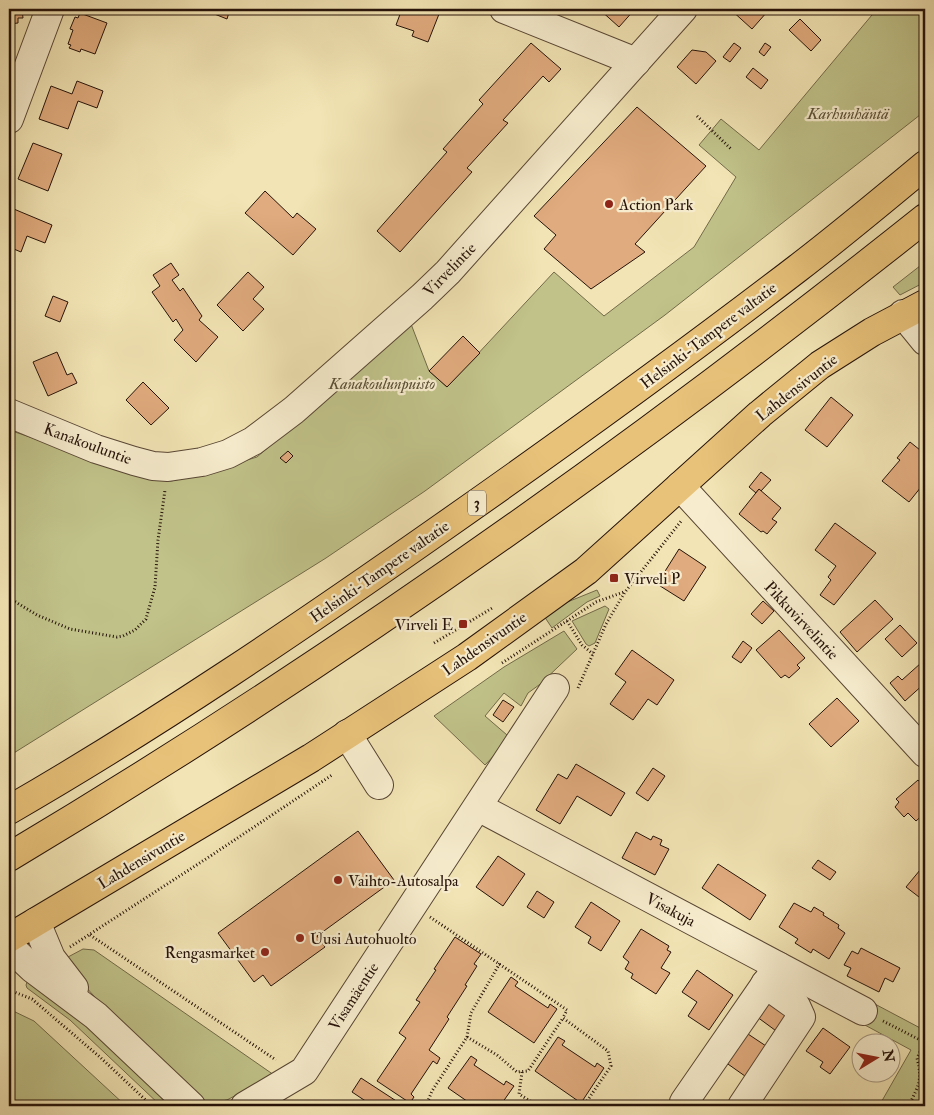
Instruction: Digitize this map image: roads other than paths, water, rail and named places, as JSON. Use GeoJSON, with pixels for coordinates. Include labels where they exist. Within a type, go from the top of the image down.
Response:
{"type":"FeatureCollection","features":[{"type":"Feature","properties":{"kind":"main road","name":"Helsinki-Tampere valtatie"},"geometry":{"type":"LineString","coordinates":[[9,810],[218,680],[364,583],[546,454],[799,267],[925,165]]}},
{"type":"Feature","properties":{"kind":"main road"},"geometry":{"type":"LineString","coordinates":[[9,857],[225,724],[393,612],[613,458],[825,298],[925,218]]}},
{"type":"Feature","properties":{"kind":"main road","name":"Lahdensivuntie"},"geometry":{"type":"LineString","coordinates":[[9,938],[311,758],[354,745],[467,657],[586,570],[760,414],[820,365],[914,309]]}},
{"type":"Feature","properties":{"kind":"street"},"geometry":{"type":"LineString","coordinates":[[9,119],[50,9]]}},
{"type":"Feature","properties":{"kind":"street"},"geometry":{"type":"LineString","coordinates":[[504,9],[636,62]]}},
{"type":"Feature","properties":{"kind":"street","name":"Virvelintie"},"geometry":{"type":"LineString","coordinates":[[168,467],[202,462],[228,454],[253,441],[301,404],[400,317],[448,272],[683,9]]}},
{"type":"Feature","properties":{"kind":"street"},"geometry":{"type":"LineString","coordinates":[[914,309],[925,341]]}},
{"type":"Feature","properties":{"kind":"street","name":"Kanakouluntie"},"geometry":{"type":"LineString","coordinates":[[9,413],[104,451],[144,463],[168,467]]}},
{"type":"Feature","properties":{"kind":"street","name":"Pikkuvirvelintie"},"geometry":{"type":"LineString","coordinates":[[680,486],[925,753]]}},
{"type":"Feature","properties":{"kind":"street","name":"Visamäentie"},"geometry":{"type":"LineString","coordinates":[[245,1106],[304,1071],[555,688]]}},
{"type":"Feature","properties":{"kind":"street"},"geometry":{"type":"LineString","coordinates":[[354,745],[379,785]]}},
{"type":"Feature","properties":{"kind":"street","name":"Visakuja"},"geometry":{"type":"LineString","coordinates":[[478,807],[771,975],[863,1011]]}},
{"type":"Feature","properties":{"kind":"street"},"geometry":{"type":"LineString","coordinates":[[36,922],[51,958],[96,1016]]}},
{"type":"Feature","properties":{"kind":"street"},"geometry":{"type":"LineString","coordinates":[[9,946],[32,968],[96,1016],[191,1106]]}},
{"type":"Feature","properties":{"kind":"street"},"geometry":{"type":"LineString","coordinates":[[684,1102],[771,975],[796,1006],[801,1017],[742,1106]]}},
{"type":"Feature","properties":{"kind":"place","name":"Action Park"},"geometry":{"type":"Point","coordinates":[609,204]}},
{"type":"Feature","properties":{"kind":"place","name":"Virveli P"},"geometry":{"type":"Point","coordinates":[614,578]}},
{"type":"Feature","properties":{"kind":"place","name":"Virveli E"},"geometry":{"type":"Point","coordinates":[463,624]}},
{"type":"Feature","properties":{"kind":"place","name":"Vaihto-Autosalpa"},"geometry":{"type":"Point","coordinates":[338,880]}},
{"type":"Feature","properties":{"kind":"place","name":"Uusi Autohuolto"},"geometry":{"type":"Point","coordinates":[300,938]}},
{"type":"Feature","properties":{"kind":"place","name":"Rengasmarket"},"geometry":{"type":"Point","coordinates":[265,952]}},
{"type":"Feature","properties":{"kind":"park label","name":"Karhunhäntä"},"geometry":{"type":"Point","coordinates":[848,113]}},
{"type":"Feature","properties":{"kind":"park label","name":"Kanakoulunpuisto"},"geometry":{"type":"Point","coordinates":[382,383]}}]}
